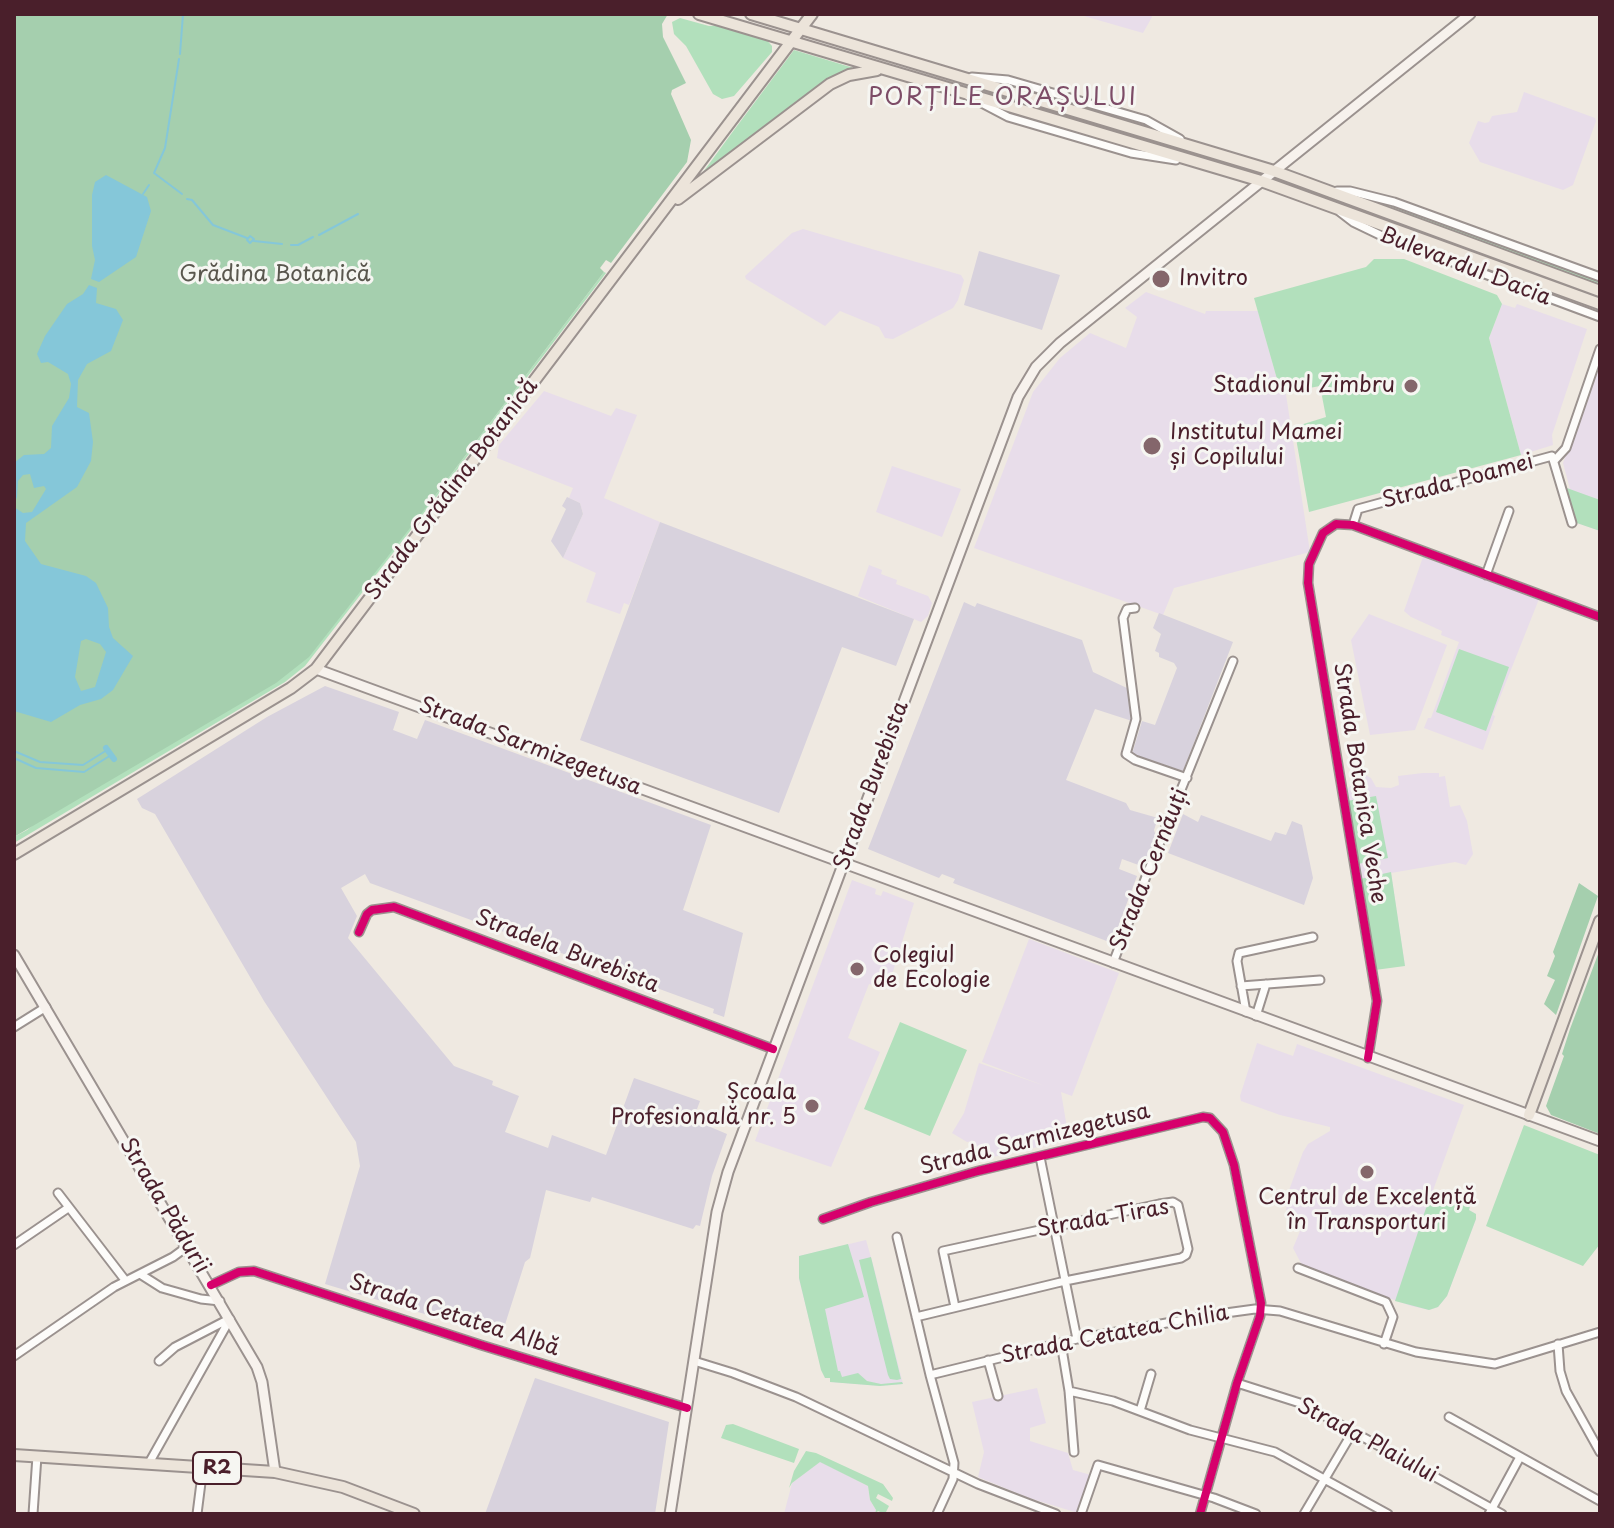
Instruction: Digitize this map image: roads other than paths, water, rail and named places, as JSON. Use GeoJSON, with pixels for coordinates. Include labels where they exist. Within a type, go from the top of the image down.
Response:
{"type":"FeatureCollection","features":[{"type":"Feature","properties":{"kind":"main road","name":"Bulevardul Dacia"},"geometry":{"type":"LineString","coordinates":[[699,14],[1261,181],[1600,304]]}},
{"type":"Feature","properties":{"kind":"main road","name":"Bulevardul Dacia"},"geometry":{"type":"LineString","coordinates":[[751,14],[1274,171],[1600,291]]}},
{"type":"Feature","properties":{"kind":"main road","name":"Strada Grădina Botanică"},"geometry":{"type":"LineString","coordinates":[[14,854],[291,688],[316,669],[812,14]]}},
{"type":"Feature","properties":{"kind":"main road","name":"Strada Burebista"},"geometry":{"type":"LineString","coordinates":[[670,1514],[717,1212],[728,1172],[1011,408],[1030,375],[1060,343],[1470,14]]}},
{"type":"Feature","properties":{"kind":"main road"},"geometry":{"type":"LineString","coordinates":[[667,207],[830,84],[860,72],[884,70],[890,55]]}},
{"type":"Feature","properties":{"kind":"main road","name":"Strada Sarmizegetusa"},"geometry":{"type":"LineString","coordinates":[[316,669],[1600,1141]]}},
{"type":"Feature","properties":{"kind":"main road"},"geometry":{"type":"LineString","coordinates":[[1529,1115],[1600,921]]}},
{"type":"Feature","properties":{"kind":"main road","name":"Strada Pădurii"},"geometry":{"type":"LineString","coordinates":[[14,955],[211,1285],[260,1374],[275,1472]]}},
{"type":"Feature","properties":{"kind":"main road","name":"R2"},"geometry":{"type":"LineString","coordinates":[[14,1455],[275,1472],[343,1487],[414,1514]]}},
{"type":"Feature","properties":{"kind":"street","name":"Bulevardul Dacia"},"geometry":{"type":"LineString","coordinates":[[1335,191],[1350,191],[1394,202],[1600,277]]}},
{"type":"Feature","properties":{"kind":"street","name":"Bulevardul Dacia"},"geometry":{"type":"LineString","coordinates":[[1336,207],[1353,222],[1380,235],[1600,317]]}},
{"type":"Feature","properties":{"kind":"street"},"geometry":{"type":"LineString","coordinates":[[1554,461],[1566,448],[1600,349]]}},
{"type":"Feature","properties":{"kind":"street","name":"Strada Poamei"},"geometry":{"type":"LineString","coordinates":[[1353,525],[1358,509],[1552,456],[1572,523]]}},
{"type":"Feature","properties":{"kind":"street"},"geometry":{"type":"LineString","coordinates":[[1486,575],[1509,511]]}},
{"type":"Feature","properties":{"kind":"street","name":"Strada Botanica Veche"},"geometry":{"type":"LineString","coordinates":[[1353,525],[1336,524],[1323,533],[1308,574],[1377,1001],[1368,1058]]}},
{"type":"Feature","properties":{"kind":"street"},"geometry":{"type":"LineString","coordinates":[[1353,525],[1600,617]]}},
{"type":"Feature","properties":{"kind":"street","name":"Strada Cernăuți"},"geometry":{"type":"LineString","coordinates":[[1135,608],[1127,609],[1123,618],[1136,719],[1126,754],[1187,778]]}},
{"type":"Feature","properties":{"kind":"street","name":"Strada Cernăuți"},"geometry":{"type":"LineString","coordinates":[[1113,963],[1233,661]]}},
{"type":"Feature","properties":{"kind":"street","name":"Stradela Burebista"},"geometry":{"type":"LineString","coordinates":[[359,932],[372,910],[394,907],[773,1049]]}},
{"type":"Feature","properties":{"kind":"street"},"geometry":{"type":"LineString","coordinates":[[1251,1014],[1241,986],[1237,961],[1239,953],[1313,937]]}},
{"type":"Feature","properties":{"kind":"street"},"geometry":{"type":"LineString","coordinates":[[1241,986],[1320,980]]}},
{"type":"Feature","properties":{"kind":"street"},"geometry":{"type":"LineString","coordinates":[[1251,1014],[1266,984]]}},
{"type":"Feature","properties":{"kind":"street"},"geometry":{"type":"LineString","coordinates":[[14,1027],[46,1007]]}},
{"type":"Feature","properties":{"kind":"street","name":"Strada Sarmizegetusa"},"geometry":{"type":"LineString","coordinates":[[823,1219],[897,1194],[1203,1117],[1210,1118],[1223,1132],[1234,1165],[1261,1310]]}},
{"type":"Feature","properties":{"kind":"street"},"geometry":{"type":"LineString","coordinates":[[1040,1157],[1077,1339]]}},
{"type":"Feature","properties":{"kind":"street"},"geometry":{"type":"LineString","coordinates":[[58,1193],[125,1280]]}},
{"type":"Feature","properties":{"kind":"street","name":"Strada Tiras"},"geometry":{"type":"LineString","coordinates":[[916,1317],[1065,1281],[1181,1258],[1186,1255],[1187,1245],[1178,1205],[1173,1202],[943,1251],[955,1307]]}},
{"type":"Feature","properties":{"kind":"street"},"geometry":{"type":"LineString","coordinates":[[14,1245],[68,1208]]}},
{"type":"Feature","properties":{"kind":"street"},"geometry":{"type":"LineString","coordinates":[[897,1237],[953,1455],[954,1473],[937,1514]]}},
{"type":"Feature","properties":{"kind":"street"},"geometry":{"type":"LineString","coordinates":[[14,1356],[125,1280],[188,1246]]}},
{"type":"Feature","properties":{"kind":"street"},"geometry":{"type":"LineString","coordinates":[[1298,1268],[1386,1302],[1393,1317],[1384,1344]]}},
{"type":"Feature","properties":{"kind":"street","name":"Strada Cetatea Albă"},"geometry":{"type":"LineString","coordinates":[[211,1285],[239,1272],[254,1271],[687,1408]]}},
{"type":"Feature","properties":{"kind":"street"},"geometry":{"type":"LineString","coordinates":[[140,1274],[162,1288],[220,1301]]}},
{"type":"Feature","properties":{"kind":"street"},"geometry":{"type":"LineString","coordinates":[[1200,1514],[1261,1310]]}},
{"type":"Feature","properties":{"kind":"street","name":"Strada Cetatea Chilia"},"geometry":{"type":"LineString","coordinates":[[930,1375],[1077,1339],[1211,1315],[1261,1310],[1292,1314],[1384,1344],[1495,1364],[1600,1332]]}},
{"type":"Feature","properties":{"kind":"street"},"geometry":{"type":"LineString","coordinates":[[159,1361],[175,1347],[230,1319]]}},
{"type":"Feature","properties":{"kind":"street"},"geometry":{"type":"LineString","coordinates":[[149,1463],[230,1319]]}},
{"type":"Feature","properties":{"kind":"street"},"geometry":{"type":"LineString","coordinates":[[1061,1343],[1074,1452]]}},
{"type":"Feature","properties":{"kind":"street"},"geometry":{"type":"LineString","coordinates":[[1558,1344],[1560,1371],[1566,1391],[1600,1452]]}},
{"type":"Feature","properties":{"kind":"street"},"geometry":{"type":"LineString","coordinates":[[988,1360],[998,1396]]}},
{"type":"Feature","properties":{"kind":"street"},"geometry":{"type":"LineString","coordinates":[[694,1361],[736,1373],[796,1397],[954,1473],[1056,1514]]}},
{"type":"Feature","properties":{"kind":"street"},"geometry":{"type":"LineString","coordinates":[[1140,1411],[1151,1374]]}},
{"type":"Feature","properties":{"kind":"street","name":"Strada Plaiului"},"geometry":{"type":"LineString","coordinates":[[1237,1383],[1303,1404],[1491,1511],[1502,1514]]}},
{"type":"Feature","properties":{"kind":"street"},"geometry":{"type":"LineString","coordinates":[[1069,1391],[1087,1393],[1190,1430],[1282,1455],[1388,1514]]}},
{"type":"Feature","properties":{"kind":"street"},"geometry":{"type":"LineString","coordinates":[[1449,1417],[1600,1501]]}},
{"type":"Feature","properties":{"kind":"street"},"geometry":{"type":"LineString","coordinates":[[1304,1514],[1352,1433]]}},
{"type":"Feature","properties":{"kind":"street"},"geometry":{"type":"LineString","coordinates":[[26,1514],[34,1511],[37,1456]]}},
{"type":"Feature","properties":{"kind":"street"},"geometry":{"type":"LineString","coordinates":[[1491,1511],[1520,1457]]}},
{"type":"Feature","properties":{"kind":"street"},"geometry":{"type":"LineString","coordinates":[[1081,1514],[1098,1465],[1238,1505],[1256,1514]]}},
{"type":"Feature","properties":{"kind":"street"},"geometry":{"type":"LineString","coordinates":[[197,1514],[203,1467]]}},
{"type":"Feature","properties":{"kind":"street"},"geometry":{"type":"LineString","coordinates":[[1367,1514],[1372,1505]]}},
{"type":"Feature","properties":{"kind":"water"},"geometry":{"type":"Polygon","coordinates":[[[106,175],[147,197],[151,211],[136,257],[99,282],[91,279],[95,260],[92,195],[95,182],[106,175]]]}},
{"type":"Feature","properties":{"kind":"water"},"geometry":{"type":"Polygon","coordinates":[[[89,285],[97,288],[96,303],[116,309],[123,320],[111,351],[87,364],[78,380],[77,407],[89,413],[93,442],[91,461],[77,487],[26,523],[25,541],[41,564],[86,576],[96,583],[108,608],[113,638],[133,656],[113,690],[101,699],[80,705],[51,722],[14,711],[14,507],[23,513],[32,512],[46,489],[44,486],[34,488],[30,474],[23,475],[18,481],[14,504],[14,463],[24,455],[44,454],[51,448],[52,426],[69,398],[71,384],[68,374],[48,362],[41,363],[37,354],[45,336],[67,304],[83,294],[89,285]],[[86,639],[81,641],[75,677],[81,691],[95,687],[106,652],[100,644],[86,639]]]}},
{"type":"Feature","properties":{"kind":"waterway"},"geometry":{"type":"LineString","coordinates":[[180,54],[183,14]]}},
{"type":"Feature","properties":{"kind":"waterway"},"geometry":{"type":"LineString","coordinates":[[179,59],[165,148],[154,173],[182,194]]}},
{"type":"Feature","properties":{"kind":"waterway"},"geometry":{"type":"LineString","coordinates":[[143,194],[149,185]]}},
{"type":"Feature","properties":{"kind":"waterway"},"geometry":{"type":"LineString","coordinates":[[187,199],[192,200],[213,225],[247,238]]}},
{"type":"Feature","properties":{"kind":"waterway"},"geometry":{"type":"LineString","coordinates":[[319,235],[358,214]]}},
{"type":"Feature","properties":{"kind":"waterway"},"geometry":{"type":"LineString","coordinates":[[250,236],[254,239],[250,243],[247,240],[250,236]]}},
{"type":"Feature","properties":{"kind":"waterway"},"geometry":{"type":"LineString","coordinates":[[291,245],[313,237]]}},
{"type":"Feature","properties":{"kind":"waterway"},"geometry":{"type":"LineString","coordinates":[[254,241],[282,244]]}},
{"type":"Feature","properties":{"kind":"waterway"},"geometry":{"type":"LineString","coordinates":[[106,748],[114,759]]}},
{"type":"Feature","properties":{"kind":"waterway"},"geometry":{"type":"LineString","coordinates":[[14,751],[40,762],[83,765],[107,750]]}},
{"type":"Feature","properties":{"kind":"waterway"},"geometry":{"type":"LineString","coordinates":[[14,758],[36,768],[84,772],[111,755]]}},
{"type":"Feature","properties":{"kind":"place","name":"Invitro"},"geometry":{"type":"Point","coordinates":[1161,279]}},
{"type":"Feature","properties":{"kind":"place","name":"Stadionul Zimbru"},"geometry":{"type":"Point","coordinates":[1411,386]}},
{"type":"Feature","properties":{"kind":"place","name":"Institutul Mamei și Copilului"},"geometry":{"type":"Point","coordinates":[1152,446]}},
{"type":"Feature","properties":{"kind":"place","name":"Colegiul de Ecologie"},"geometry":{"type":"Point","coordinates":[857,969]}},
{"type":"Feature","properties":{"kind":"place","name":"Școala Profesională nr. 5"},"geometry":{"type":"Point","coordinates":[812,1106]}},
{"type":"Feature","properties":{"kind":"place","name":"Centrul de Excelență în Transporturi"},"geometry":{"type":"Point","coordinates":[1367,1172]}},
{"type":"Feature","properties":{"kind":"district","name":"PORȚILE ORAȘULUI"},"geometry":{"type":"Point","coordinates":[1003,98]}},
{"type":"Feature","properties":{"kind":"park label","name":"Grădina Botanică"},"geometry":{"type":"Point","coordinates":[275,275]}}]}
